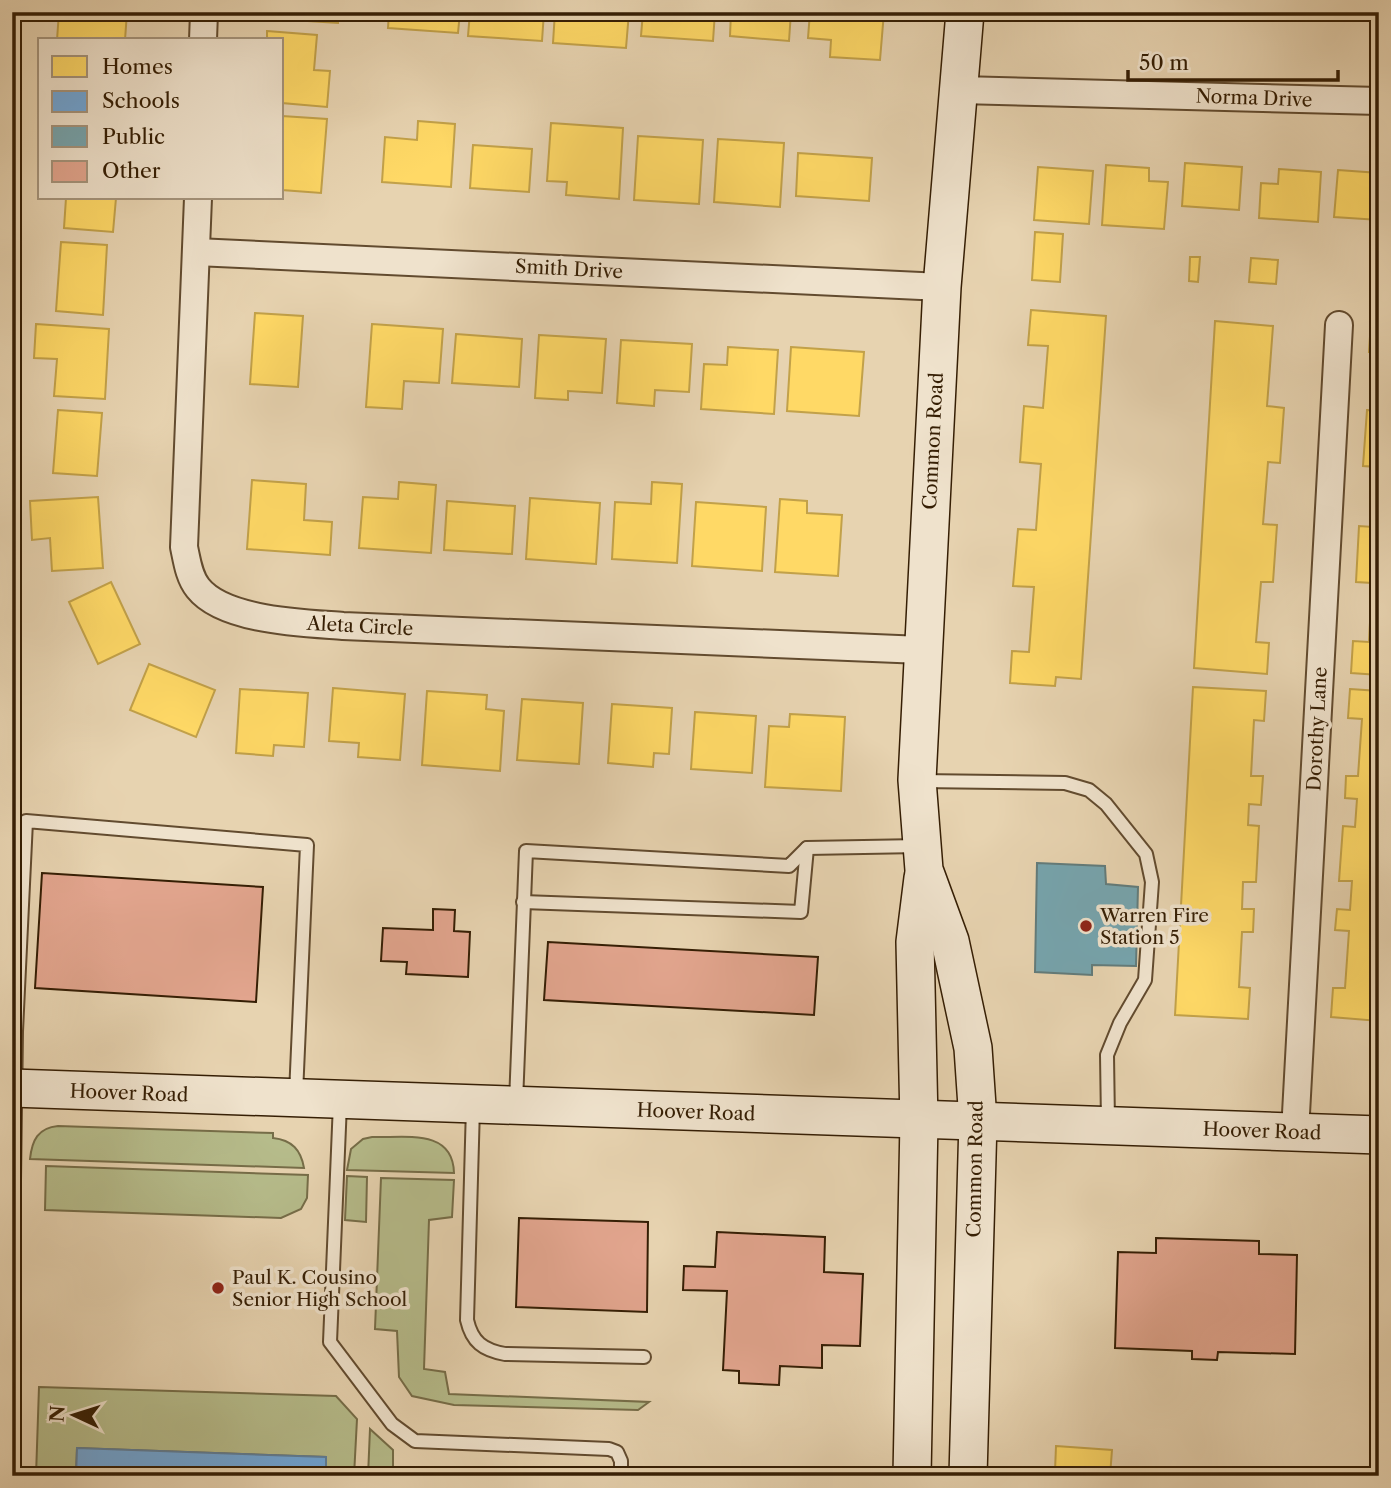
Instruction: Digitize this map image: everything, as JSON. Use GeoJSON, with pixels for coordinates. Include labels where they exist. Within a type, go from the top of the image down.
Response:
{"type":"FeatureCollection","features":[{"type":"Feature","properties":{"kind":"street"},"geometry":{"type":"LineString","coordinates":[[203,38],[204,12]]}},
{"type":"Feature","properties":{"kind":"street","name":"Common Road"},"geometry":{"type":"LineString","coordinates":[[912,1476],[919,1121],[915,942],[922,858],[917,780],[942,287],[965,12]]}},
{"type":"Feature","properties":{"kind":"street","name":"Norma Drive"},"geometry":{"type":"LineString","coordinates":[[960,90],[1379,101]]}},
{"type":"Feature","properties":{"kind":"street","name":"Aleta Circle"},"geometry":{"type":"LineString","coordinates":[[198,200],[184,547],[188,568],[198,589],[216,601],[258,616],[343,626],[922,650]]}},
{"type":"Feature","properties":{"kind":"street","name":"Smith Drive"},"geometry":{"type":"LineString","coordinates":[[196,252],[942,287]]}},
{"type":"Feature","properties":{"kind":"street","name":"Dorothy Lane"},"geometry":{"type":"LineString","coordinates":[[1295,1132],[1339,325]]}},
{"type":"Feature","properties":{"kind":"street","name":"Common Road"},"geometry":{"type":"LineString","coordinates":[[922,858],[950,941],[973,1048],[978,1121],[968,1476]]}},
{"type":"Feature","properties":{"kind":"street","name":"Hoover Road"},"geometry":{"type":"LineString","coordinates":[[14,1088],[1379,1135]]}},
{"type":"Feature","properties":{"kind":"lane"},"geometry":{"type":"LineString","coordinates":[[917,780],[1065,783],[1089,790],[1106,804],[1146,854],[1152,882],[1145,980],[1120,1023],[1107,1055],[1109,1126]]}},
{"type":"Feature","properties":{"kind":"lane"},"geometry":{"type":"LineString","coordinates":[[12,1329],[14,1088],[26,821],[307,845],[296,1099]]}},
{"type":"Feature","properties":{"kind":"lane"},"geometry":{"type":"LineString","coordinates":[[523,902],[801,912],[807,848]]}},
{"type":"Feature","properties":{"kind":"lane"},"geometry":{"type":"LineString","coordinates":[[516,1106],[526,851],[789,866],[807,848],[922,858]]}},
{"type":"Feature","properties":{"kind":"lane"},"geometry":{"type":"LineString","coordinates":[[340,1100],[330,1342],[392,1424],[415,1441],[609,1449],[617,1452],[621,1461],[621,1476]]}},
{"type":"Feature","properties":{"kind":"lane"},"geometry":{"type":"LineString","coordinates":[[474,1104],[467,1320],[470,1335],[490,1352],[505,1354],[644,1357]]}},
{"type":"Feature","properties":{"kind":"green space"},"geometry":{"type":"Polygon","coordinates":[[[58,1126],[273,1133],[273,1138],[294,1147],[301,1156],[304,1168],[30,1159],[37,1136],[45,1129],[58,1126]]]}},
{"type":"Feature","properties":{"kind":"green space"},"geometry":{"type":"Polygon","coordinates":[[[412,1137],[436,1142],[452,1159],[454,1173],[347,1170],[351,1149],[363,1139],[412,1137]]]}},
{"type":"Feature","properties":{"kind":"green space"},"geometry":{"type":"Polygon","coordinates":[[[46,1166],[308,1175],[307,1198],[301,1209],[281,1218],[45,1210],[46,1166]]]}},
{"type":"Feature","properties":{"kind":"green space"},"geometry":{"type":"Polygon","coordinates":[[[347,1176],[367,1177],[366,1222],[345,1220],[347,1176]]]}},
{"type":"Feature","properties":{"kind":"green space"},"geometry":{"type":"Polygon","coordinates":[[[381,1178],[454,1180],[452,1217],[429,1220],[424,1369],[445,1372],[449,1394],[649,1402],[638,1410],[454,1405],[412,1396],[399,1377],[397,1331],[375,1329],[381,1178]]]}},
{"type":"Feature","properties":{"kind":"green space"},"geometry":{"type":"Polygon","coordinates":[[[39,1387],[336,1396],[357,1419],[354,1476],[326,1476],[326,1457],[77,1448],[76,1476],[36,1476],[39,1387]]]}},
{"type":"Feature","properties":{"kind":"green space"},"geometry":{"type":"Polygon","coordinates":[[[370,1429],[393,1450],[393,1476],[368,1476],[370,1429]]]}},
{"type":"Feature","properties":{"kind":"building: Homes"},"geometry":{"type":"Polygon","coordinates":[[[59,12],[127,12],[125,38],[57,38],[59,12]]]}},
{"type":"Feature","properties":{"kind":"building: Homes"},"geometry":{"type":"Polygon","coordinates":[[[278,12],[339,12],[338,23],[277,19],[278,12]]]}},
{"type":"Feature","properties":{"kind":"building: Homes"},"geometry":{"type":"Polygon","coordinates":[[[389,12],[460,12],[458,33],[388,28],[389,12]]]}},
{"type":"Feature","properties":{"kind":"building: Homes"},"geometry":{"type":"Polygon","coordinates":[[[470,12],[544,12],[542,41],[468,36],[470,12]]]}},
{"type":"Feature","properties":{"kind":"building: Homes"},"geometry":{"type":"Polygon","coordinates":[[[555,12],[629,12],[626,48],[553,43],[555,12]]]}},
{"type":"Feature","properties":{"kind":"building: Homes"},"geometry":{"type":"Polygon","coordinates":[[[643,12],[715,12],[713,41],[641,36],[643,12]]]}},
{"type":"Feature","properties":{"kind":"building: Homes"},"geometry":{"type":"Polygon","coordinates":[[[731,12],[791,12],[789,41],[730,36],[731,12]]]}},
{"type":"Feature","properties":{"kind":"building: Homes"},"geometry":{"type":"Polygon","coordinates":[[[810,12],[884,12],[880,60],[830,57],[831,40],[808,38],[810,12]]]}},
{"type":"Feature","properties":{"kind":"building: Homes"},"geometry":{"type":"Polygon","coordinates":[[[1177,12],[1177,16],[1128,14],[1177,12]]]}},
{"type":"Feature","properties":{"kind":"building: Homes"},"geometry":{"type":"Polygon","coordinates":[[[1207,12],[1257,12],[1257,17],[1207,15],[1207,12]]]}},
{"type":"Feature","properties":{"kind":"building: Homes"},"geometry":{"type":"Polygon","coordinates":[[[1282,12],[1331,12],[1331,20],[1281,18],[1282,12]]]}},
{"type":"Feature","properties":{"kind":"building: Homes"},"geometry":{"type":"Polygon","coordinates":[[[267,31],[317,35],[314,70],[330,71],[327,107],[284,103],[284,38],[267,38],[267,31]]]}},
{"type":"Feature","properties":{"kind":"building: Homes"},"geometry":{"type":"Polygon","coordinates":[[[284,116],[327,119],[321,193],[284,190],[284,116]]]}},
{"type":"Feature","properties":{"kind":"building: Homes"},"geometry":{"type":"Polygon","coordinates":[[[418,121],[455,124],[451,187],[382,182],[385,137],[417,140],[418,121]]]}},
{"type":"Feature","properties":{"kind":"building: Homes"},"geometry":{"type":"Polygon","coordinates":[[[551,123],[623,128],[619,199],[566,195],[567,182],[547,181],[551,123]]]}},
{"type":"Feature","properties":{"kind":"building: Homes"},"geometry":{"type":"Polygon","coordinates":[[[638,136],[703,140],[699,204],[634,200],[638,136]]]}},
{"type":"Feature","properties":{"kind":"building: Homes"},"geometry":{"type":"Polygon","coordinates":[[[718,139],[784,143],[780,207],[714,202],[718,139]]]}},
{"type":"Feature","properties":{"kind":"building: Homes"},"geometry":{"type":"Polygon","coordinates":[[[473,145],[532,149],[529,192],[470,188],[473,145]]]}},
{"type":"Feature","properties":{"kind":"building: Homes"},"geometry":{"type":"Polygon","coordinates":[[[798,153],[872,158],[869,201],[796,196],[798,153]]]}},
{"type":"Feature","properties":{"kind":"building: Homes"},"geometry":{"type":"Polygon","coordinates":[[[1185,163],[1242,167],[1239,210],[1182,206],[1185,163]]]}},
{"type":"Feature","properties":{"kind":"building: Homes"},"geometry":{"type":"Polygon","coordinates":[[[1106,165],[1149,168],[1149,181],[1168,182],[1164,229],[1102,225],[1106,165]]]}},
{"type":"Feature","properties":{"kind":"building: Homes"},"geometry":{"type":"Polygon","coordinates":[[[1038,167],[1093,171],[1089,224],[1034,220],[1038,167]]]}},
{"type":"Feature","properties":{"kind":"building: Homes"},"geometry":{"type":"Polygon","coordinates":[[[1279,169],[1321,172],[1318,222],[1259,218],[1261,183],[1278,184],[1279,169]]]}},
{"type":"Feature","properties":{"kind":"building: Homes"},"geometry":{"type":"Polygon","coordinates":[[[1338,170],[1379,173],[1379,220],[1334,217],[1338,170]]]}},
{"type":"Feature","properties":{"kind":"building: Homes"},"geometry":{"type":"Polygon","coordinates":[[[66,200],[116,200],[113,232],[64,228],[66,200]]]}},
{"type":"Feature","properties":{"kind":"building: Homes"},"geometry":{"type":"Polygon","coordinates":[[[1035,232],[1063,234],[1060,282],[1032,280],[1035,232]]]}},
{"type":"Feature","properties":{"kind":"building: Homes"},"geometry":{"type":"Polygon","coordinates":[[[61,242],[107,245],[103,315],[56,311],[61,242]]]}},
{"type":"Feature","properties":{"kind":"building: Homes"},"geometry":{"type":"Polygon","coordinates":[[[1190,257],[1200,257],[1198,282],[1189,281],[1190,257]]]}},
{"type":"Feature","properties":{"kind":"building: Homes"},"geometry":{"type":"Polygon","coordinates":[[[1251,258],[1278,260],[1276,284],[1249,282],[1251,258]]]}},
{"type":"Feature","properties":{"kind":"building: Homes"},"geometry":{"type":"Polygon","coordinates":[[[1031,310],[1106,316],[1081,679],[1056,677],[1055,686],[1010,683],[1012,651],[1029,652],[1034,587],[1013,586],[1018,529],[1036,530],[1041,464],[1020,462],[1024,406],[1043,408],[1048,346],[1028,345],[1031,310]]]}},
{"type":"Feature","properties":{"kind":"building: Homes"},"geometry":{"type":"Polygon","coordinates":[[[255,313],[303,316],[298,387],[250,384],[255,313]]]}},
{"type":"Feature","properties":{"kind":"building: Homes"},"geometry":{"type":"Polygon","coordinates":[[[1215,321],[1273,326],[1267,406],[1284,408],[1280,463],[1268,462],[1263,524],[1277,525],[1273,582],[1261,582],[1256,642],[1269,643],[1267,674],[1194,668],[1215,321]]]}},
{"type":"Feature","properties":{"kind":"building: Homes"},"geometry":{"type":"Polygon","coordinates":[[[1371,321],[1379,322],[1379,352],[1369,352],[1371,321]]]}},
{"type":"Feature","properties":{"kind":"building: Homes"},"geometry":{"type":"Polygon","coordinates":[[[36,324],[109,329],[105,399],[54,396],[57,359],[34,358],[36,324]]]}},
{"type":"Feature","properties":{"kind":"building: Homes"},"geometry":{"type":"Polygon","coordinates":[[[372,324],[443,329],[439,383],[404,381],[402,409],[366,407],[372,324]]]}},
{"type":"Feature","properties":{"kind":"building: Homes"},"geometry":{"type":"Polygon","coordinates":[[[456,334],[522,339],[519,387],[452,383],[456,334]]]}},
{"type":"Feature","properties":{"kind":"building: Homes"},"geometry":{"type":"Polygon","coordinates":[[[539,335],[606,339],[602,393],[568,391],[568,400],[535,398],[539,335]]]}},
{"type":"Feature","properties":{"kind":"building: Homes"},"geometry":{"type":"Polygon","coordinates":[[[621,340],[692,344],[689,392],[655,390],[654,406],[617,403],[621,340]]]}},
{"type":"Feature","properties":{"kind":"building: Homes"},"geometry":{"type":"Polygon","coordinates":[[[728,347],[778,350],[774,414],[701,409],[704,364],[727,365],[728,347]]]}},
{"type":"Feature","properties":{"kind":"building: Homes"},"geometry":{"type":"Polygon","coordinates":[[[791,347],[864,352],[859,416],[787,411],[791,347]]]}},
{"type":"Feature","properties":{"kind":"building: Homes"},"geometry":{"type":"Polygon","coordinates":[[[58,410],[102,413],[97,476],[53,473],[58,410]]]}},
{"type":"Feature","properties":{"kind":"building: Homes"},"geometry":{"type":"Polygon","coordinates":[[[1367,410],[1379,411],[1379,675],[1351,673],[1353,641],[1369,642],[1372,583],[1356,582],[1359,526],[1373,527],[1377,467],[1363,466],[1367,410]]]}},
{"type":"Feature","properties":{"kind":"building: Homes"},"geometry":{"type":"Polygon","coordinates":[[[252,480],[306,484],[304,520],[332,522],[330,555],[247,549],[252,480]]]}},
{"type":"Feature","properties":{"kind":"building: Homes"},"geometry":{"type":"Polygon","coordinates":[[[399,482],[436,485],[431,553],[359,548],[363,497],[398,499],[399,482]]]}},
{"type":"Feature","properties":{"kind":"building: Homes"},"geometry":{"type":"Polygon","coordinates":[[[652,482],[682,484],[677,563],[612,559],[615,502],[651,504],[652,482]]]}},
{"type":"Feature","properties":{"kind":"building: Homes"},"geometry":{"type":"Polygon","coordinates":[[[98,497],[103,568],[52,571],[50,538],[32,540],[30,501],[98,497]]]}},
{"type":"Feature","properties":{"kind":"building: Homes"},"geometry":{"type":"Polygon","coordinates":[[[530,498],[600,503],[596,564],[526,559],[530,498]]]}},
{"type":"Feature","properties":{"kind":"building: Homes"},"geometry":{"type":"Polygon","coordinates":[[[780,499],[807,501],[807,513],[842,515],[838,576],[775,572],[780,499]]]}},
{"type":"Feature","properties":{"kind":"building: Homes"},"geometry":{"type":"Polygon","coordinates":[[[447,501],[515,506],[512,554],[444,550],[447,501]]]}},
{"type":"Feature","properties":{"kind":"building: Homes"},"geometry":{"type":"Polygon","coordinates":[[[696,502],[766,507],[762,571],[692,566],[696,502]]]}},
{"type":"Feature","properties":{"kind":"building: Homes"},"geometry":{"type":"Polygon","coordinates":[[[111,582],[140,644],[98,664],[69,602],[111,582]]]}},
{"type":"Feature","properties":{"kind":"building: Homes"},"geometry":{"type":"Polygon","coordinates":[[[149,664],[215,690],[196,737],[130,710],[149,664]]]}},
{"type":"Feature","properties":{"kind":"building: Homes"},"geometry":{"type":"Polygon","coordinates":[[[1193,687],[1266,691],[1264,721],[1254,720],[1251,776],[1263,776],[1261,805],[1249,804],[1248,825],[1259,826],[1256,882],[1243,882],[1242,909],[1254,909],[1253,932],[1242,932],[1239,987],[1250,988],[1248,1019],[1175,1015],[1193,687]]]}},
{"type":"Feature","properties":{"kind":"building: Homes"},"geometry":{"type":"Polygon","coordinates":[[[333,688],[405,694],[400,760],[358,757],[359,743],[329,741],[333,688]]]}},
{"type":"Feature","properties":{"kind":"building: Homes"},"geometry":{"type":"Polygon","coordinates":[[[240,689],[308,693],[304,747],[274,745],[273,756],[236,753],[240,689]]]}},
{"type":"Feature","properties":{"kind":"building: Homes"},"geometry":{"type":"Polygon","coordinates":[[[1350,689],[1379,691],[1379,1021],[1331,1017],[1333,988],[1345,988],[1349,931],[1335,930],[1337,909],[1350,910],[1352,881],[1339,881],[1343,826],[1355,827],[1357,799],[1345,798],[1346,776],[1358,776],[1362,719],[1348,718],[1350,689]]]}},
{"type":"Feature","properties":{"kind":"building: Homes"},"geometry":{"type":"Polygon","coordinates":[[[427,691],[487,695],[486,709],[504,711],[500,771],[422,765],[427,691]]]}},
{"type":"Feature","properties":{"kind":"building: Homes"},"geometry":{"type":"Polygon","coordinates":[[[522,699],[583,703],[579,764],[517,760],[522,699]]]}},
{"type":"Feature","properties":{"kind":"building: Homes"},"geometry":{"type":"Polygon","coordinates":[[[612,704],[672,708],[669,754],[654,753],[653,767],[608,763],[612,704]]]}},
{"type":"Feature","properties":{"kind":"building: Homes"},"geometry":{"type":"Polygon","coordinates":[[[695,712],[756,716],[752,773],[691,769],[695,712]]]}},
{"type":"Feature","properties":{"kind":"building: Homes"},"geometry":{"type":"Polygon","coordinates":[[[790,714],[845,717],[841,791],[765,787],[769,726],[789,727],[790,714]]]}},
{"type":"Feature","properties":{"kind":"building: Homes"},"geometry":{"type":"Polygon","coordinates":[[[1056,1446],[1112,1450],[1110,1476],[1040,1476],[1041,1470],[1055,1471],[1056,1446]]]}},
{"type":"Feature","properties":{"kind":"building: Schools"},"geometry":{"type":"Polygon","coordinates":[[[77,1448],[326,1457],[326,1476],[76,1476],[77,1448]]]}},
{"type":"Feature","properties":{"kind":"building: Public","name":"Warren Fire Station 5"},"geometry":{"type":"Polygon","coordinates":[[[1037,863],[1105,866],[1106,884],[1138,887],[1136,966],[1092,965],[1092,975],[1035,972],[1037,863]]]}},
{"type":"Feature","properties":{"kind":"building: Other"},"geometry":{"type":"Polygon","coordinates":[[[42,873],[263,887],[256,1002],[35,988],[42,873]]]}},
{"type":"Feature","properties":{"kind":"building: Other"},"geometry":{"type":"Polygon","coordinates":[[[433,909],[455,910],[454,931],[470,932],[468,977],[406,974],[407,962],[381,961],[383,928],[433,930],[433,909]]]}},
{"type":"Feature","properties":{"kind":"building: Other"},"geometry":{"type":"Polygon","coordinates":[[[548,942],[818,957],[814,1015],[544,1000],[548,942]]]}},
{"type":"Feature","properties":{"kind":"building: Other"},"geometry":{"type":"Polygon","coordinates":[[[519,1218],[648,1222],[647,1312],[516,1307],[519,1218]]]}},
{"type":"Feature","properties":{"kind":"building: Other"},"geometry":{"type":"Polygon","coordinates":[[[717,1232],[825,1237],[824,1272],[863,1274],[860,1346],[822,1345],[822,1368],[780,1366],[779,1385],[739,1383],[739,1371],[723,1370],[727,1291],[683,1290],[684,1266],[715,1267],[717,1232]]]}},
{"type":"Feature","properties":{"kind":"building: Other"},"geometry":{"type":"Polygon","coordinates":[[[1156,1238],[1259,1241],[1259,1254],[1297,1255],[1295,1354],[1218,1352],[1217,1360],[1192,1359],[1192,1351],[1115,1348],[1118,1252],[1156,1253],[1156,1238]]]}},
{"type":"Feature","properties":{"kind":"place","name":"Warren Fire Station 5"},"geometry":{"type":"Point","coordinates":[1086,926]}},
{"type":"Feature","properties":{"kind":"place","name":"Paul K. Cousino Senior High School"},"geometry":{"type":"Point","coordinates":[218,1288]}}]}
